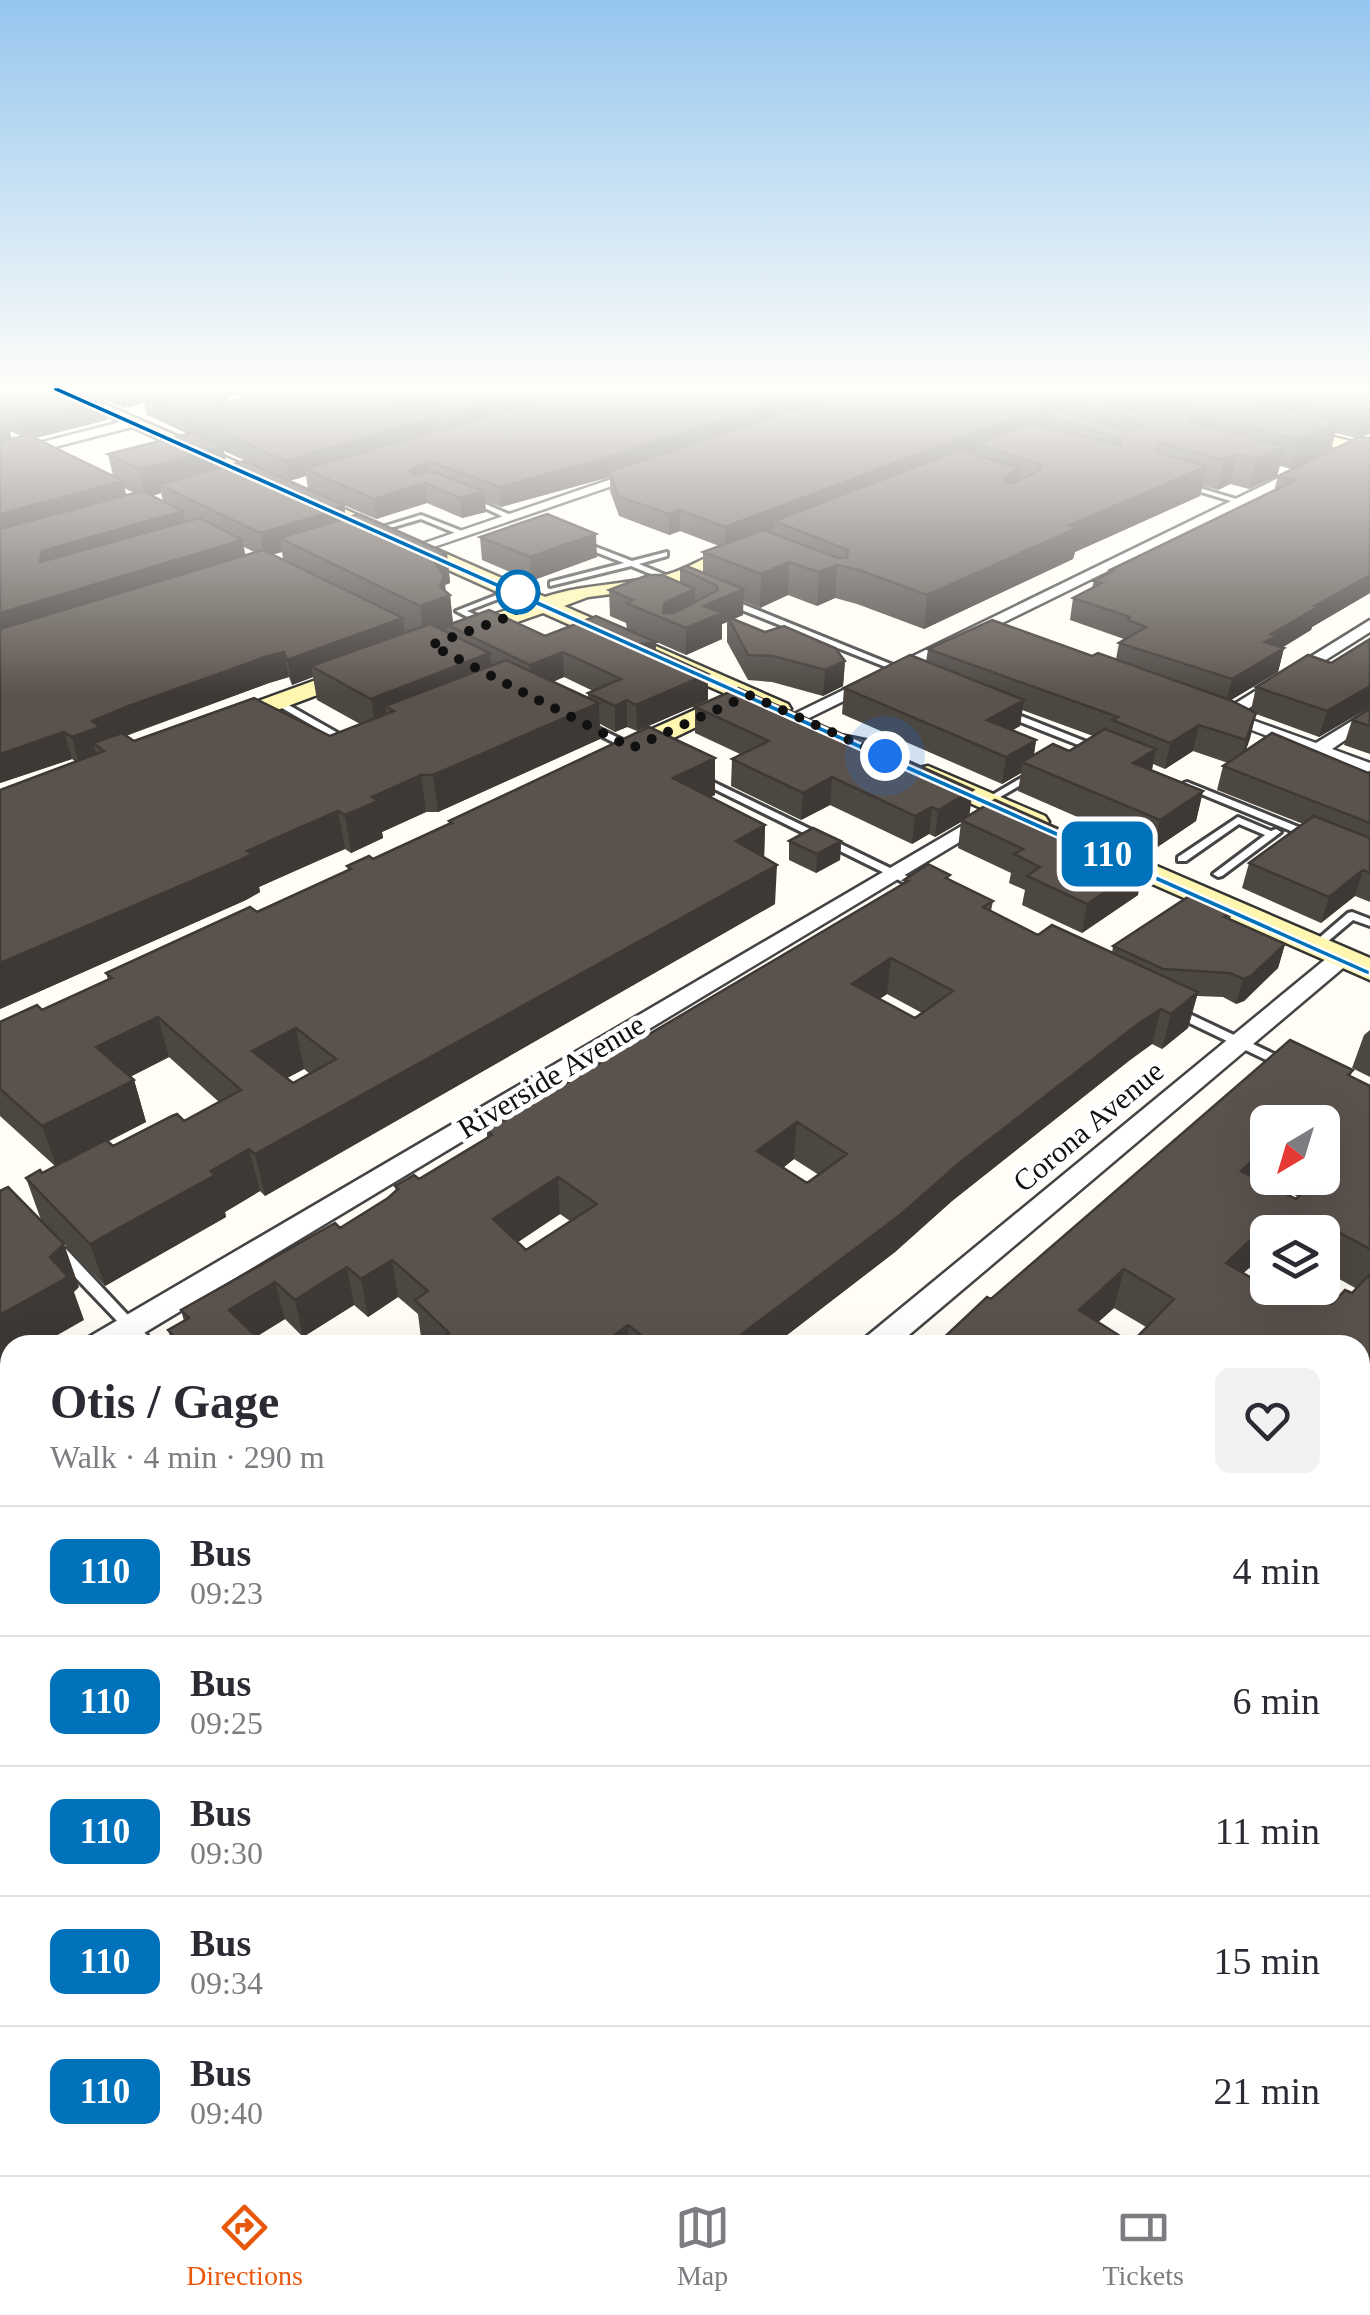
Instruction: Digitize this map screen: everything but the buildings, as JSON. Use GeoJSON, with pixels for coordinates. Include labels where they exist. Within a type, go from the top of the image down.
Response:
{"type":"FeatureCollection","features":[{"type":"Feature","properties":{"kind":"main road"},"geometry":{"type":"LineString","coordinates":[[285,490],[367,533],[417,548],[515,591],[548,594],[608,586],[671,588]]}},
{"type":"Feature","properties":{"kind":"main road"},"geometry":{"type":"LineString","coordinates":[[578,620],[671,588],[767,543]]}},
{"type":"Feature","properties":{"kind":"main road"},"geometry":{"type":"LineString","coordinates":[[548,594],[578,620],[834,733]]}},
{"type":"Feature","properties":{"kind":"main road"},"geometry":{"type":"LineString","coordinates":[[431,645],[488,624],[548,594]]}},
{"type":"Feature","properties":{"kind":"main road"},"geometry":{"type":"LineString","coordinates":[[204,730],[380,664]]}},
{"type":"Feature","properties":{"kind":"main road"},"geometry":{"type":"LineString","coordinates":[[599,763],[639,749],[749,695]]}},
{"type":"Feature","properties":{"kind":"main road"},"geometry":{"type":"LineString","coordinates":[[902,763],[1370,970]]}},
{"type":"Feature","properties":{"kind":"street"},"geometry":{"type":"LineString","coordinates":[[417,548],[589,490]]}},
{"type":"Feature","properties":{"kind":"street"},"geometry":{"type":"LineString","coordinates":[[797,717],[905,672],[982,628],[1265,490]]}},
{"type":"Feature","properties":{"kind":"street"},"geometry":{"type":"LineString","coordinates":[[1224,716],[1370,624]]}},
{"type":"Feature","properties":{"kind":"street"},"geometry":{"type":"LineString","coordinates":[[982,628],[1015,640]]}},
{"type":"Feature","properties":{"kind":"street"},"geometry":{"type":"LineString","coordinates":[[1206,709],[1370,769]]}},
{"type":"Feature","properties":{"kind":"street"},"geometry":{"type":"LineString","coordinates":[[1318,750],[1370,716]]}},
{"type":"Feature","properties":{"kind":"street","name":"Riverside Avenue"},"geometry":{"type":"LineString","coordinates":[[117,1335],[893,873],[995,804]]}},
{"type":"Feature","properties":{"kind":"street","name":"Corona Avenue"},"geometry":{"type":"LineString","coordinates":[[889,1335],[1240,1042],[1328,952]]}},
{"type":"Feature","properties":{"kind":"lane"},"geometry":{"type":"LineString","coordinates":[[1200,490],[1241,502]]}},
{"type":"Feature","properties":{"kind":"lane"},"geometry":{"type":"LineString","coordinates":[[458,494],[531,523]]}},
{"type":"Feature","properties":{"kind":"lane"},"geometry":{"type":"LineString","coordinates":[[367,533],[421,517],[463,532]]}},
{"type":"Feature","properties":{"kind":"lane"},"geometry":{"type":"LineString","coordinates":[[566,536],[635,564],[671,588]]}},
{"type":"Feature","properties":{"kind":"lane"},"geometry":{"type":"LineString","coordinates":[[548,594],[590,571],[635,564],[664,554]]}},
{"type":"Feature","properties":{"kind":"lane"},"geometry":{"type":"LineString","coordinates":[[488,624],[460,611],[515,591]]}},
{"type":"Feature","properties":{"kind":"lane"},"geometry":{"type":"LineString","coordinates":[[707,594],[905,672]]}},
{"type":"Feature","properties":{"kind":"lane"},"geometry":{"type":"LineString","coordinates":[[278,702],[357,748]]}},
{"type":"Feature","properties":{"kind":"lane"},"geometry":{"type":"LineString","coordinates":[[999,710],[1103,752]]}},
{"type":"Feature","properties":{"kind":"lane"},"geometry":{"type":"LineString","coordinates":[[572,718],[639,749]]}},
{"type":"Feature","properties":{"kind":"lane"},"geometry":{"type":"LineString","coordinates":[[1068,754],[1085,744]]}},
{"type":"Feature","properties":{"kind":"lane"},"geometry":{"type":"LineString","coordinates":[[995,804],[1052,763]]}},
{"type":"Feature","properties":{"kind":"lane"},"geometry":{"type":"LineString","coordinates":[[685,770],[928,890]]}},
{"type":"Feature","properties":{"kind":"lane"},"geometry":{"type":"LineString","coordinates":[[1176,781],[1320,839]]}},
{"type":"Feature","properties":{"kind":"lane"},"geometry":{"type":"LineString","coordinates":[[1182,858],[1238,820],[1273,834]]}},
{"type":"Feature","properties":{"kind":"lane"},"geometry":{"type":"LineString","coordinates":[[1218,874],[1286,825]]}},
{"type":"Feature","properties":{"kind":"lane"},"geometry":{"type":"LineString","coordinates":[[1328,952],[1352,915],[1370,923]]}},
{"type":"Feature","properties":{"kind":"lane"},"geometry":{"type":"LineString","coordinates":[[1170,1008],[1288,1066]]}},
{"type":"Feature","properties":{"kind":"lane"},"geometry":{"type":"LineString","coordinates":[[52,1244],[141,1335]]}},
{"type":"Feature","properties":{"kind":"bus line","name":"110"},"geometry":{"type":"LineString","coordinates":[[287,490],[1370,970]]}},
{"type":"Feature","properties":{"kind":"route"},"geometry":{"type":"LineString","coordinates":[[518,592],[516,614],[431,645],[438,652],[632,748],[749,695],[885,756]]}}]}
